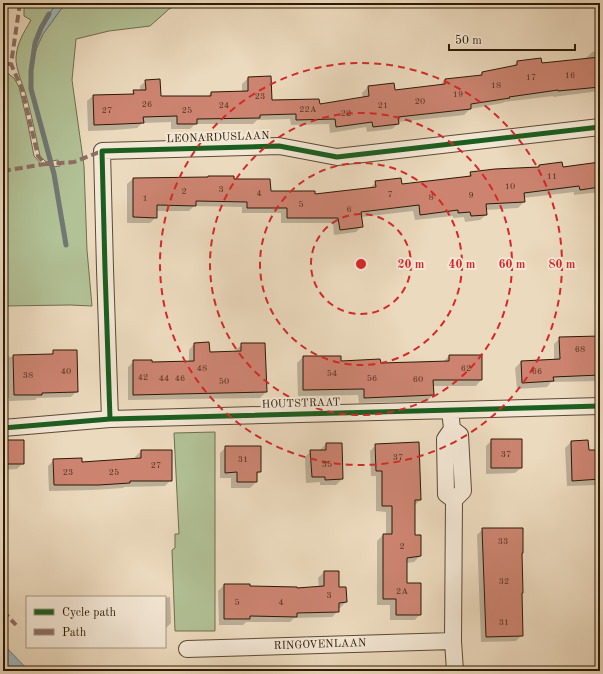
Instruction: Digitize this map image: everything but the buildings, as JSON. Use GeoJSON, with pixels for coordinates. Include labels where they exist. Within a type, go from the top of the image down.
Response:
{"type":"FeatureCollection","features":[{"type":"Feature","properties":{"kind":"street","name":"LEONARDUSLAAN"},"geometry":{"type":"LineString","coordinates":[[110,419],[102,151],[279,146],[337,157],[600,127]]}},
{"type":"Feature","properties":{"kind":"street","name":"HOUTSTRAAT"},"geometry":{"type":"LineString","coordinates":[[3,428],[110,419],[600,406]]}},
{"type":"Feature","properties":{"kind":"street"},"geometry":{"type":"LineString","coordinates":[[450,410],[452,429],[460,435],[463,491],[454,500],[452,641],[455,671]]}},
{"type":"Feature","properties":{"kind":"street","name":"RINGOVENLAAN"},"geometry":{"type":"LineString","coordinates":[[187,649],[452,641]]}},
{"type":"Feature","properties":{"kind":"green space"},"geometry":{"type":"Polygon","coordinates":[[[24,3],[57,3],[43,23],[35,43],[33,59],[43,34],[67,3],[182,3],[169,9],[150,26],[109,31],[76,39],[72,80],[84,166],[87,250],[92,306],[3,306],[3,71],[14,78],[19,87],[34,156],[42,165],[48,164],[52,167],[60,166],[58,160],[46,162],[40,156],[26,94],[17,67],[16,57],[18,47],[21,38],[31,20],[24,16],[24,3]]]}},
{"type":"Feature","properties":{"kind":"green space"},"geometry":{"type":"Polygon","coordinates":[[[215,432],[215,631],[175,631],[172,550],[175,548],[175,534],[179,534],[174,433],[215,432]]]}},
{"type":"Feature","properties":{"kind":"water"},"geometry":{"type":"Polygon","coordinates":[[[57,3],[67,3],[43,34],[32,63],[35,43],[43,23],[57,3]]]}},
{"type":"Feature","properties":{"kind":"water"},"geometry":{"type":"Polygon","coordinates":[[[3,644],[29,671],[3,671],[3,644]]]}},
{"type":"Feature","properties":{"kind":"waterway"},"geometry":{"type":"LineString","coordinates":[[49,14],[35,43],[31,71],[31,89],[54,174],[66,245]]}},
{"type":"Feature","properties":{"kind":"marked path"},"geometry":{"type":"LineString","coordinates":[[20,3],[11,64],[22,89],[38,156],[45,164],[74,162],[102,151]]}},
{"type":"Feature","properties":{"kind":"marked path"},"geometry":{"type":"LineString","coordinates":[[3,64],[11,64]]}},
{"type":"Feature","properties":{"kind":"marked path"},"geometry":{"type":"LineString","coordinates":[[3,171],[45,164]]}},
{"type":"Feature","properties":{"kind":"marked path"},"geometry":{"type":"LineString","coordinates":[[3,611],[16,625]]}},
{"type":"Feature","properties":{"kind":"cycle path"},"geometry":{"type":"LineString","coordinates":[[110,419],[102,151],[279,146],[337,157],[600,127]]}},
{"type":"Feature","properties":{"kind":"cycle path"},"geometry":{"type":"LineString","coordinates":[[3,428],[110,419],[600,406]]}}]}
